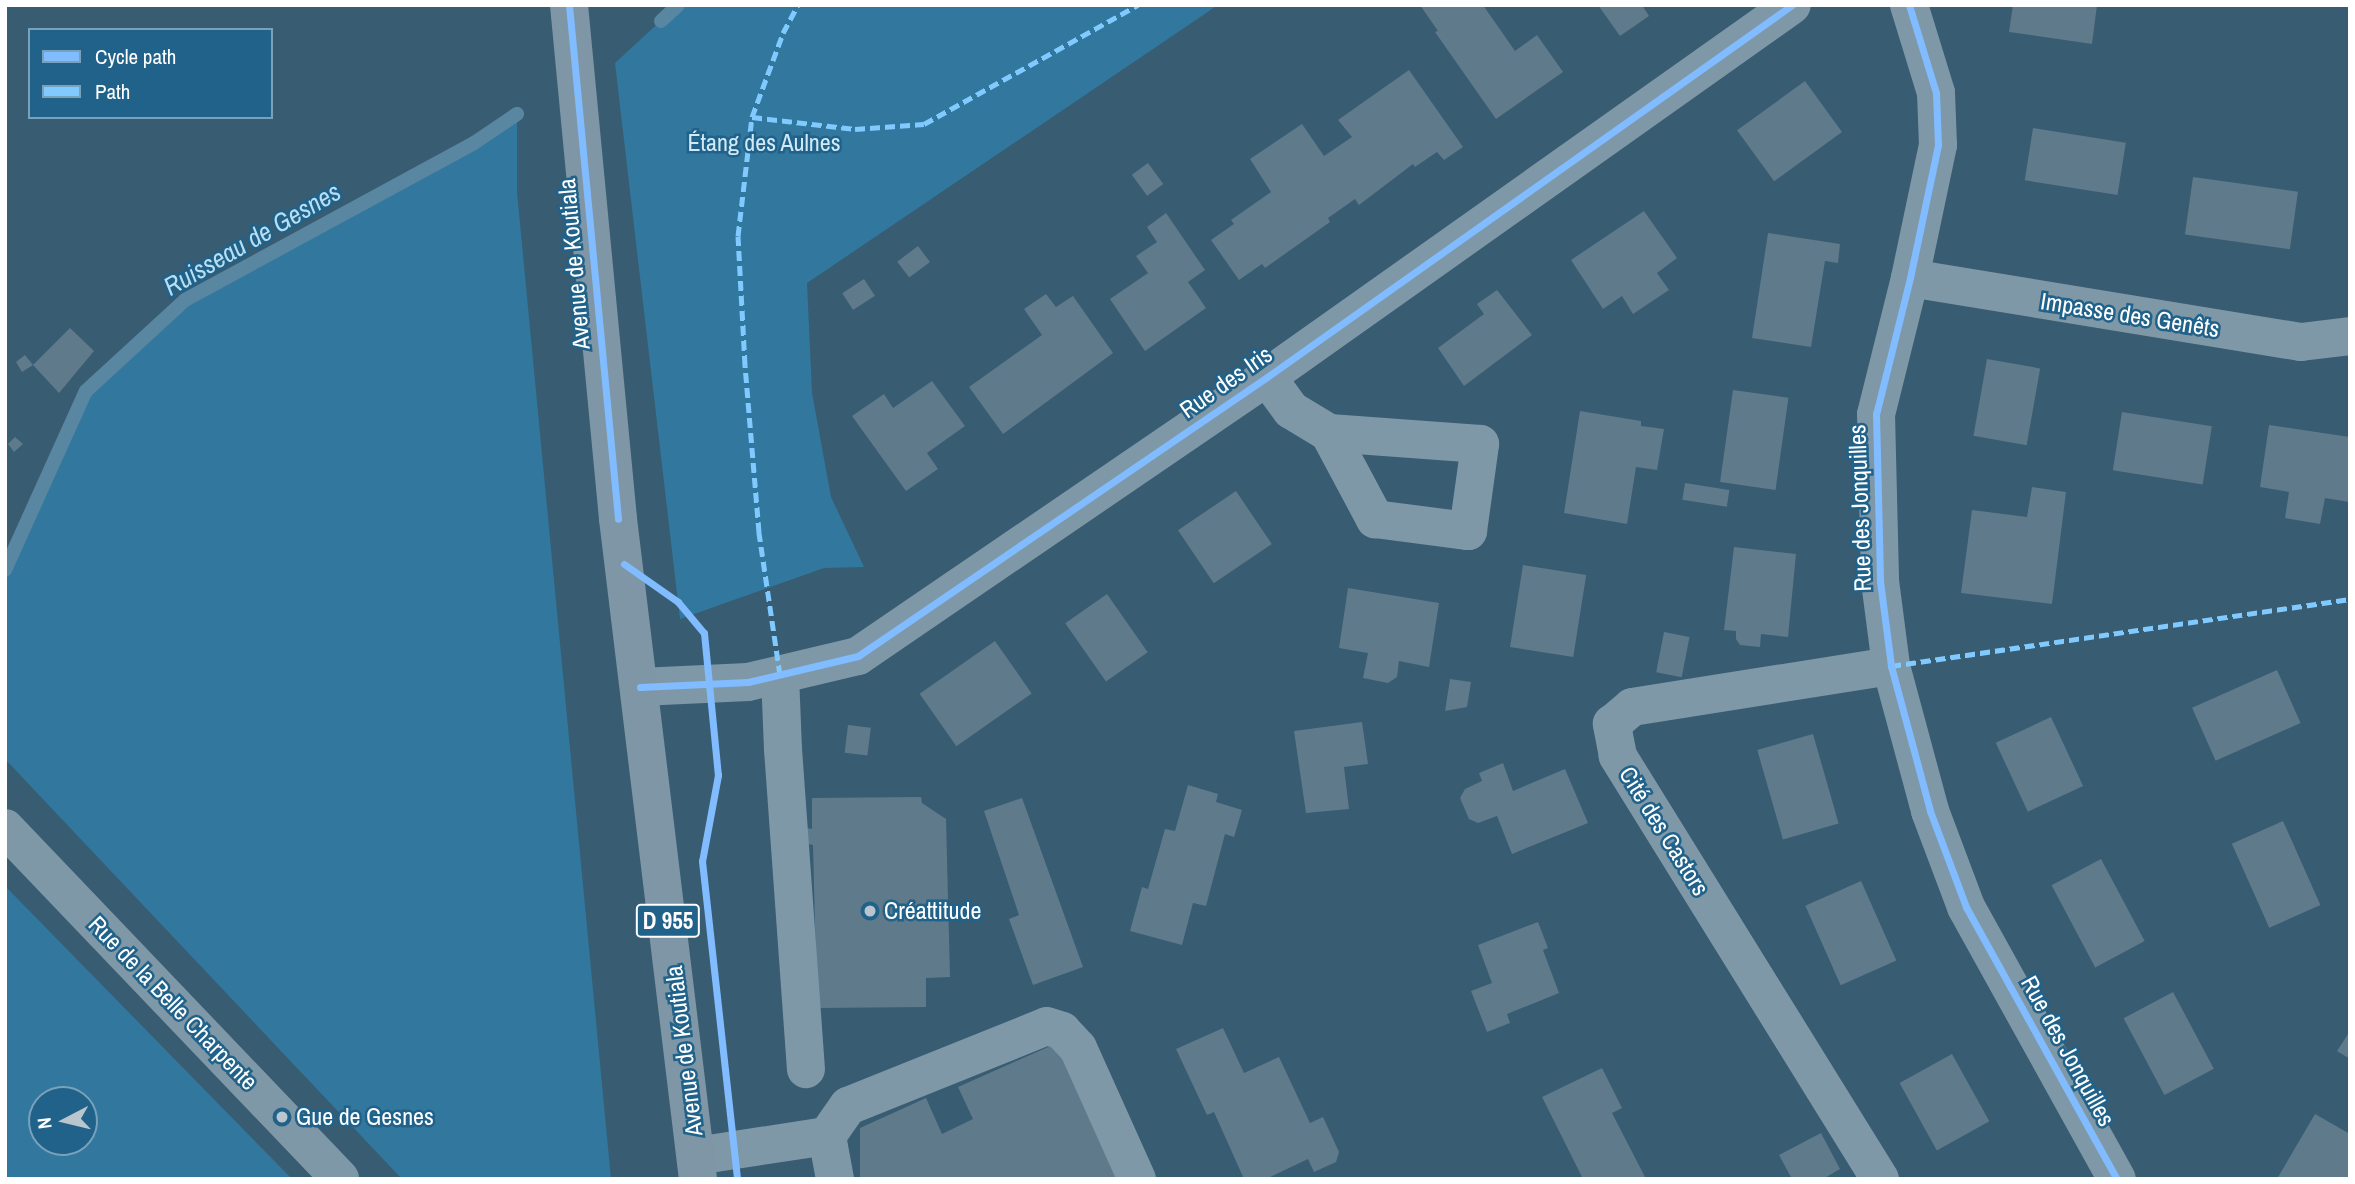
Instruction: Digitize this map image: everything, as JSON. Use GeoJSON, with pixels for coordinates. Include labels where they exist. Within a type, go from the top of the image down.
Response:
{"type":"FeatureCollection","features":[{"type":"Feature","properties":{"kind":"main road","name":"Avenue de Koutiala"},"geometry":{"type":"LineString","coordinates":[[569,5],[618,519],[697,1167]]}},
{"type":"Feature","properties":{"kind":"street","name":"Rue des Iris"},"geometry":{"type":"LineString","coordinates":[[640,687],[748,682],[858,656],[1267,377],[1792,5]]}},
{"type":"Feature","properties":{"kind":"street","name":"Rue des Jonquilles"},"geometry":{"type":"LineString","coordinates":[[1909,5],[1936,93],[1937,145],[1910,278],[1876,414],[1880,581],[1891,666],[1930,811],[1966,907],[2117,1179]]}},
{"type":"Feature","properties":{"kind":"street","name":"Impasse des Genêts"},"geometry":{"type":"LineString","coordinates":[[1910,278],[2301,342],[2350,336]]}},
{"type":"Feature","properties":{"kind":"street"},"geometry":{"type":"LineString","coordinates":[[1267,377],[1291,410],[1329,433]]}},
{"type":"Feature","properties":{"kind":"street","name":"Cité des Castors"},"geometry":{"type":"LineString","coordinates":[[1880,1179],[1618,756],[1612,724],[1632,707],[1891,666]]}},
{"type":"Feature","properties":{"kind":"street"},"geometry":{"type":"LineString","coordinates":[[780,675],[784,776],[806,1069]]}},
{"type":"Feature","properties":{"kind":"street","name":"Rue de la Belle Charpente"},"geometry":{"type":"LineString","coordinates":[[5,828],[340,1179]]}},
{"type":"Feature","properties":{"kind":"street"},"geometry":{"type":"LineString","coordinates":[[697,1167],[827,1136],[848,1106],[1046,1026],[1062,1031],[1078,1048],[1137,1179]]}},
{"type":"Feature","properties":{"kind":"street"},"geometry":{"type":"LineString","coordinates":[[827,1136],[835,1179]]}},
{"type":"Feature","properties":{"kind":"green space","name":"Étang des Aulnes"},"geometry":{"type":"Polygon","coordinates":[[[678,5],[1218,5],[807,283],[812,393],[831,497],[864,567],[824,568],[680,619],[615,63],[678,5]]]}},
{"type":"Feature","properties":{"kind":"green space"},"geometry":{"type":"Polygon","coordinates":[[[517,114],[517,192],[611,1179],[402,1179],[5,759],[5,569],[85,393],[184,301],[474,143],[517,114]]]}},
{"type":"Feature","properties":{"kind":"green space"},"geometry":{"type":"Polygon","coordinates":[[[5,886],[292,1179],[5,1179],[5,886]]]}},
{"type":"Feature","properties":{"kind":"building"},"geometry":{"type":"Polygon","coordinates":[[[1420,5],[1483,5],[1515,51],[1537,35],[1563,72],[1496,119],[1435,32],[1438,31],[1420,5]]]}},
{"type":"Feature","properties":{"kind":"building"},"geometry":{"type":"Polygon","coordinates":[[[1598,5],[1642,5],[1649,16],[1620,36],[1598,5]]]}},
{"type":"Feature","properties":{"kind":"building"},"geometry":{"type":"Polygon","coordinates":[[[2013,5],[2097,5],[2092,44],[2009,32],[2013,5]]]}},
{"type":"Feature","properties":{"kind":"building"},"geometry":{"type":"Polygon","coordinates":[[[1409,70],[1463,147],[1444,160],[1437,152],[1415,167],[1413,164],[1359,205],[1355,199],[1328,218],[1330,222],[1265,268],[1262,264],[1239,280],[1211,240],[1234,224],[1231,220],[1271,192],[1250,159],[1302,124],[1324,156],[1352,137],[1338,120],[1409,70]]]}},
{"type":"Feature","properties":{"kind":"building"},"geometry":{"type":"Polygon","coordinates":[[[1805,81],[1842,132],[1774,181],[1737,130],[1805,81]]]}},
{"type":"Feature","properties":{"kind":"building"},"geometry":{"type":"Polygon","coordinates":[[[2033,128],[2126,143],[2118,195],[2025,180],[2033,128]]]}},
{"type":"Feature","properties":{"kind":"building"},"geometry":{"type":"Polygon","coordinates":[[[1148,163],[1163,184],[1147,196],[1132,175],[1148,163]]]}},
{"type":"Feature","properties":{"kind":"building"},"geometry":{"type":"Polygon","coordinates":[[[2193,177],[2298,192],[2290,249],[2185,234],[2193,177]]]}},
{"type":"Feature","properties":{"kind":"building"},"geometry":{"type":"Polygon","coordinates":[[[1644,211],[1677,258],[1657,273],[1669,290],[1633,314],[1622,296],[1603,309],[1571,260],[1644,211]]]}},
{"type":"Feature","properties":{"kind":"building"},"geometry":{"type":"Polygon","coordinates":[[[1166,213],[1205,270],[1188,282],[1206,308],[1145,351],[1110,299],[1148,273],[1136,256],[1157,242],[1147,227],[1166,213]]]}},
{"type":"Feature","properties":{"kind":"building"},"geometry":{"type":"Polygon","coordinates":[[[1768,233],[1840,244],[1838,263],[1825,261],[1811,347],[1752,338],[1768,233]]]}},
{"type":"Feature","properties":{"kind":"building"},"geometry":{"type":"Polygon","coordinates":[[[918,246],[930,262],[909,278],[897,262],[918,246]]]}},
{"type":"Feature","properties":{"kind":"building"},"geometry":{"type":"Polygon","coordinates":[[[864,279],[875,296],[853,310],[842,293],[864,279]]]}},
{"type":"Feature","properties":{"kind":"building"},"geometry":{"type":"Polygon","coordinates":[[[1497,290],[1532,335],[1464,386],[1438,348],[1484,314],[1477,304],[1497,290]]]}},
{"type":"Feature","properties":{"kind":"building"},"geometry":{"type":"Polygon","coordinates":[[[1046,294],[1056,307],[1073,296],[1113,353],[1003,434],[969,387],[1042,335],[1024,309],[1046,294]]]}},
{"type":"Feature","properties":{"kind":"building"},"geometry":{"type":"Polygon","coordinates":[[[70,328],[94,351],[59,393],[33,365],[70,328]]]}},
{"type":"Feature","properties":{"kind":"building"},"geometry":{"type":"Polygon","coordinates":[[[25,355],[33,365],[22,372],[16,362],[25,355]]]}},
{"type":"Feature","properties":{"kind":"building"},"geometry":{"type":"Polygon","coordinates":[[[1987,359],[2040,368],[2027,445],[1973,436],[1987,359]]]}},
{"type":"Feature","properties":{"kind":"building"},"geometry":{"type":"Polygon","coordinates":[[[932,381],[965,426],[927,453],[938,469],[906,491],[852,416],[884,394],[893,408],[932,381]]]}},
{"type":"Feature","properties":{"kind":"building"},"geometry":{"type":"Polygon","coordinates":[[[1733,390],[1788,398],[1776,490],[1720,482],[1733,390]]]}},
{"type":"Feature","properties":{"kind":"building"},"geometry":{"type":"Polygon","coordinates":[[[1580,411],[1641,421],[1641,426],[1664,429],[1657,470],[1636,467],[1627,524],[1564,513],[1580,411]]]}},
{"type":"Feature","properties":{"kind":"building"},"geometry":{"type":"Polygon","coordinates":[[[2122,412],[2212,426],[2203,485],[2113,470],[2122,412]]]}},
{"type":"Feature","properties":{"kind":"building"},"geometry":{"type":"Polygon","coordinates":[[[2269,425],[2350,437],[2349,502],[2325,498],[2320,524],[2285,518],[2289,492],[2260,487],[2269,425]]]}},
{"type":"Feature","properties":{"kind":"building"},"geometry":{"type":"Polygon","coordinates":[[[15,437],[23,444],[14,452],[8,444],[15,437]]]}},
{"type":"Feature","properties":{"kind":"building"},"geometry":{"type":"Polygon","coordinates":[[[1685,483],[1729,490],[1727,507],[1682,500],[1685,483]]]}},
{"type":"Feature","properties":{"kind":"building"},"geometry":{"type":"Polygon","coordinates":[[[2032,487],[2066,492],[2052,604],[1961,593],[1972,510],[2027,517],[2032,487]]]}},
{"type":"Feature","properties":{"kind":"building"},"geometry":{"type":"Polygon","coordinates":[[[1236,491],[1272,544],[1214,583],[1178,530],[1236,491]]]}},
{"type":"Feature","properties":{"kind":"building"},"geometry":{"type":"Polygon","coordinates":[[[1734,547],[1796,554],[1788,637],[1761,634],[1760,647],[1740,645],[1736,639],[1736,631],[1724,630],[1734,547]]]}},
{"type":"Feature","properties":{"kind":"building"},"geometry":{"type":"Polygon","coordinates":[[[1523,565],[1586,575],[1573,657],[1510,647],[1523,565]]]}},
{"type":"Feature","properties":{"kind":"building"},"geometry":{"type":"Polygon","coordinates":[[[1348,588],[1439,603],[1429,667],[1399,661],[1397,677],[1388,683],[1363,678],[1368,653],[1339,648],[1348,588]]]}},
{"type":"Feature","properties":{"kind":"building"},"geometry":{"type":"Polygon","coordinates":[[[1107,594],[1148,652],[1106,681],[1065,623],[1107,594]]]}},
{"type":"Feature","properties":{"kind":"building"},"geometry":{"type":"Polygon","coordinates":[[[1664,632],[1690,637],[1682,677],[1656,672],[1664,632]]]}},
{"type":"Feature","properties":{"kind":"building"},"geometry":{"type":"Polygon","coordinates":[[[995,641],[1032,693],[956,746],[920,694],[995,641]]]}},
{"type":"Feature","properties":{"kind":"building"},"geometry":{"type":"Polygon","coordinates":[[[2277,670],[2301,723],[2216,761],[2192,708],[2277,670]]]}},
{"type":"Feature","properties":{"kind":"building"},"geometry":{"type":"Polygon","coordinates":[[[1450,679],[1471,682],[1467,707],[1445,711],[1450,679]]]}},
{"type":"Feature","properties":{"kind":"building"},"geometry":{"type":"Polygon","coordinates":[[[2051,717],[2083,786],[2028,812],[1996,743],[2051,717]]]}},
{"type":"Feature","properties":{"kind":"building"},"geometry":{"type":"Polygon","coordinates":[[[1362,722],[1368,764],[1344,767],[1349,809],[1306,813],[1294,731],[1362,722]]]}},
{"type":"Feature","properties":{"kind":"building"},"geometry":{"type":"Polygon","coordinates":[[[848,725],[871,728],[867,756],[845,753],[848,725]]]}},
{"type":"Feature","properties":{"kind":"building"},"geometry":{"type":"Polygon","coordinates":[[[1813,734],[1839,823],[1783,839],[1757,750],[1813,734]]]}},
{"type":"Feature","properties":{"kind":"building"},"geometry":{"type":"Polygon","coordinates":[[[1503,763],[1513,791],[1565,769],[1588,823],[1512,854],[1497,816],[1478,823],[1469,819],[1460,798],[1465,789],[1482,781],[1479,773],[1503,763]]]}},
{"type":"Feature","properties":{"kind":"building"},"geometry":{"type":"Polygon","coordinates":[[[1188,785],[1218,794],[1216,802],[1242,810],[1234,837],[1225,834],[1206,906],[1193,903],[1182,945],[1130,931],[1142,887],[1148,889],[1165,829],[1175,831],[1188,785]]]}},
{"type":"Feature","properties":{"kind":"building","name":"Créattitude"},"geometry":{"type":"Polygon","coordinates":[[[921,797],[922,803],[946,819],[950,977],[926,978],[926,1007],[817,1008],[813,845],[808,844],[807,828],[812,829],[812,798],[921,797]]]}},
{"type":"Feature","properties":{"kind":"building"},"geometry":{"type":"Polygon","coordinates":[[[1022,798],[1083,967],[1033,985],[1009,919],[1019,915],[984,811],[1022,798]]]}},
{"type":"Feature","properties":{"kind":"building"},"geometry":{"type":"Polygon","coordinates":[[[2283,821],[2320,905],[2269,928],[2232,844],[2283,821]]]}},
{"type":"Feature","properties":{"kind":"building"},"geometry":{"type":"Polygon","coordinates":[[[2101,859],[2145,941],[2095,967],[2052,885],[2101,859]]]}},
{"type":"Feature","properties":{"kind":"building"},"geometry":{"type":"Polygon","coordinates":[[[1861,881],[1896,960],[1841,985],[1805,906],[1861,881]]]}},
{"type":"Feature","properties":{"kind":"building"},"geometry":{"type":"Polygon","coordinates":[[[1538,922],[1548,948],[1543,950],[1559,993],[1507,1014],[1510,1023],[1487,1032],[1471,991],[1492,983],[1478,945],[1538,922]]]}},
{"type":"Feature","properties":{"kind":"building"},"geometry":{"type":"Polygon","coordinates":[[[2173,992],[2214,1069],[2164,1095],[2124,1018],[2173,992]]]}},
{"type":"Feature","properties":{"kind":"building"},"geometry":{"type":"Polygon","coordinates":[[[1223,1028],[1244,1073],[1279,1057],[1310,1123],[1323,1117],[1339,1152],[1336,1162],[1314,1172],[1308,1159],[1266,1179],[1244,1179],[1214,1112],[1207,1115],[1176,1049],[1223,1028]]]}},
{"type":"Feature","properties":{"kind":"building"},"geometry":{"type":"Polygon","coordinates":[[[2350,1031],[2350,1059],[2337,1051],[2350,1031]]]}},
{"type":"Feature","properties":{"kind":"building"},"geometry":{"type":"Polygon","coordinates":[[[1057,1043],[1117,1179],[860,1179],[860,1128],[926,1098],[942,1134],[973,1119],[958,1087],[1057,1043]]]}},
{"type":"Feature","properties":{"kind":"building"},"geometry":{"type":"Polygon","coordinates":[[[1952,1054],[1989,1121],[1937,1150],[1900,1083],[1952,1054]]]}},
{"type":"Feature","properties":{"kind":"building"},"geometry":{"type":"Polygon","coordinates":[[[1602,1068],[1622,1108],[1612,1113],[1646,1179],[1583,1179],[1542,1097],[1602,1068]]]}},
{"type":"Feature","properties":{"kind":"building"},"geometry":{"type":"Polygon","coordinates":[[[2315,1114],[2350,1134],[2350,1179],[2277,1179],[2315,1114]]]}},
{"type":"Feature","properties":{"kind":"building"},"geometry":{"type":"Polygon","coordinates":[[[1821,1133],[1840,1169],[1823,1179],[1792,1179],[1779,1155],[1821,1133]]]}},
{"type":"Feature","properties":{"kind":"waterway","name":"Ruisseau de Gesnes"},"geometry":{"type":"LineString","coordinates":[[661,21],[678,5]]}},
{"type":"Feature","properties":{"kind":"waterway","name":"Ruisseau de Gesnes"},"geometry":{"type":"LineString","coordinates":[[5,570],[86,391],[185,300],[474,143],[517,114]]}},
{"type":"Feature","properties":{"kind":"marked path"},"geometry":{"type":"LineString","coordinates":[[780,675],[759,532],[745,365],[738,236],[752,117],[783,33],[798,5]]}},
{"type":"Feature","properties":{"kind":"marked path"},"geometry":{"type":"LineString","coordinates":[[752,117],[855,129],[924,124],[1138,5]]}},
{"type":"Feature","properties":{"kind":"marked path"},"geometry":{"type":"LineString","coordinates":[[1891,666],[2350,599]]}},
{"type":"Feature","properties":{"kind":"cycle path"},"geometry":{"type":"LineString","coordinates":[[569,5],[618,519]]}},
{"type":"Feature","properties":{"kind":"cycle path"},"geometry":{"type":"LineString","coordinates":[[640,687],[748,682],[858,656],[1267,377],[1792,5]]}},
{"type":"Feature","properties":{"kind":"cycle path"},"geometry":{"type":"LineString","coordinates":[[1909,5],[1936,93],[1938,145],[1910,278],[1876,414],[1880,581],[1891,666],[1930,811],[1966,907],[2117,1179]]}},
{"type":"Feature","properties":{"kind":"cycle path"},"geometry":{"type":"LineString","coordinates":[[624,564],[678,602],[704,633],[718,775],[702,861],[737,1179]]}},
{"type":"Feature","properties":{"kind":"place","name":"Créattitude"},"geometry":{"type":"Point","coordinates":[870,911]}},
{"type":"Feature","properties":{"kind":"place","name":"Gue de Gesnes"},"geometry":{"type":"Point","coordinates":[282,1117]}}]}
